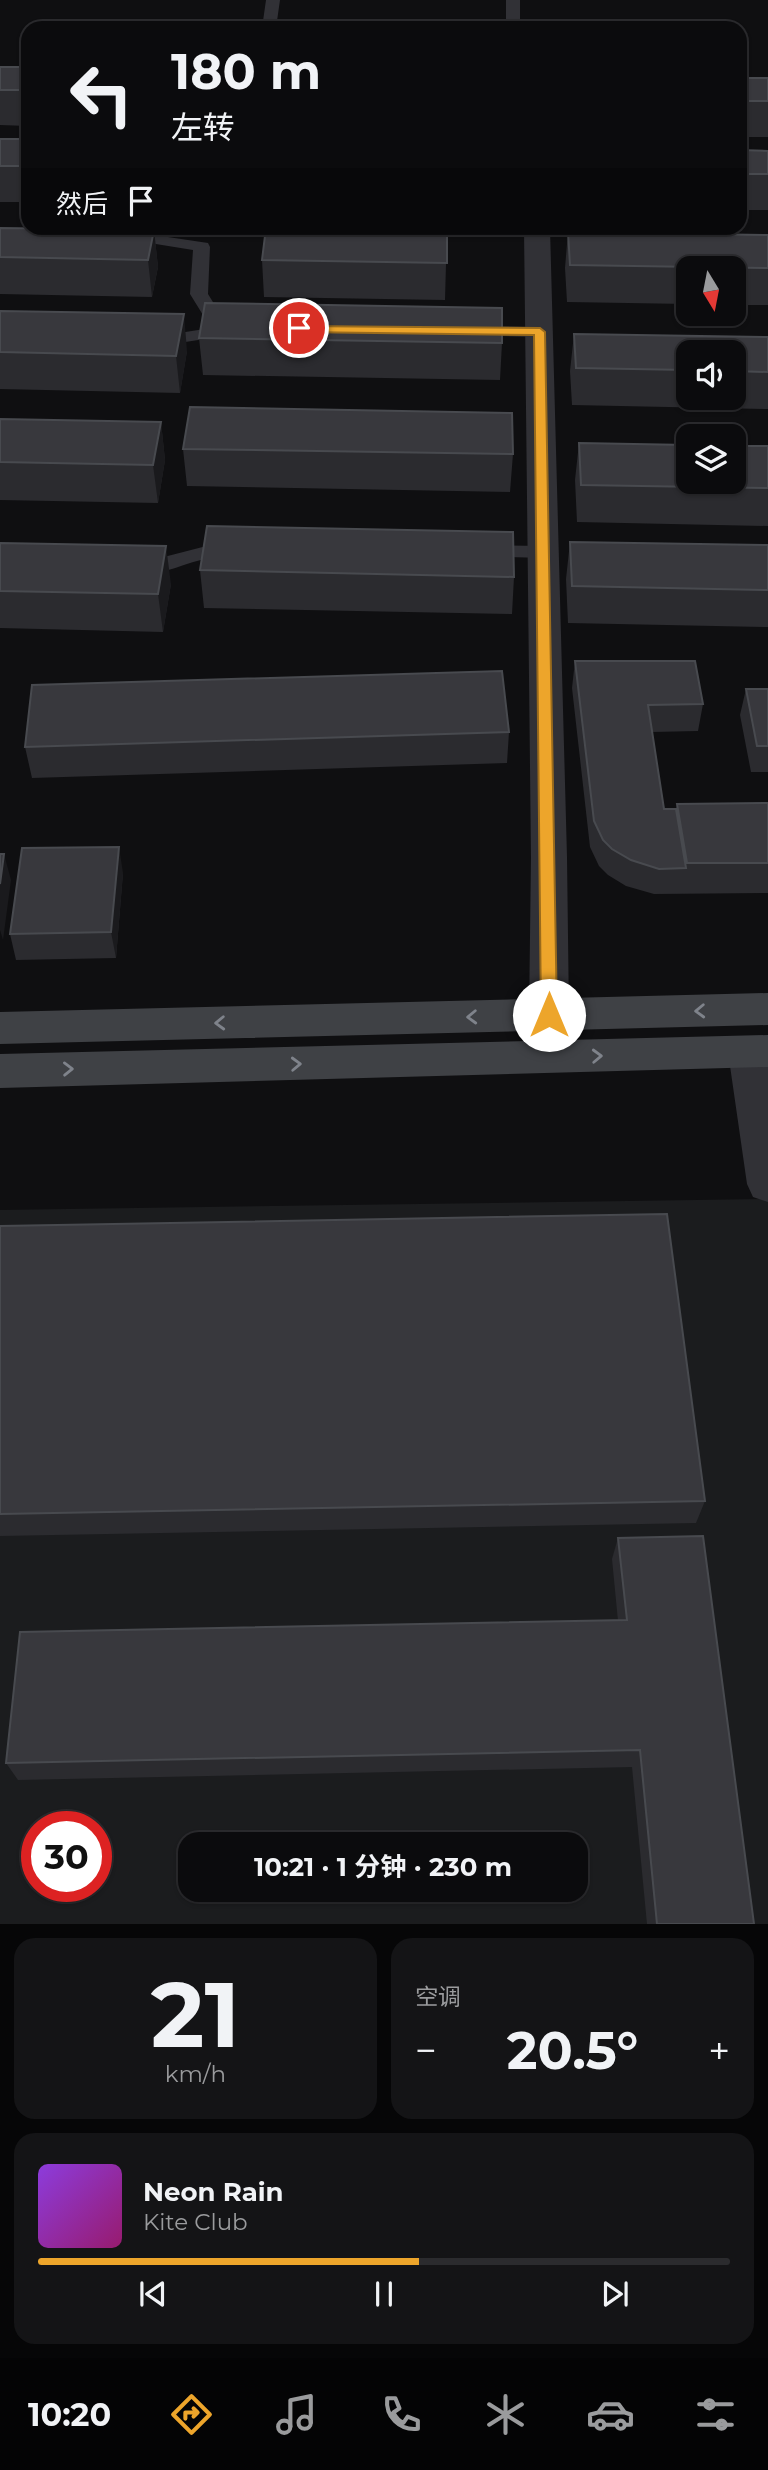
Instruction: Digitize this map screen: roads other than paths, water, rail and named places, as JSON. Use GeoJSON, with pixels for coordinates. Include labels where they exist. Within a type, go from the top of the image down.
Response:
{"type":"FeatureCollection","features":[{"type":"Feature","properties":{"kind":"main road"},"geometry":{"type":"LineString","coordinates":[[0,1028],[768,1009]]}},
{"type":"Feature","properties":{"kind":"main road"},"geometry":{"type":"LineString","coordinates":[[0,1071],[758,1051]]}},
{"type":"Feature","properties":{"kind":"street"},"geometry":{"type":"LineString","coordinates":[[537,235],[549,1015]]}},
{"type":"Feature","properties":{"kind":"street"},"geometry":{"type":"LineString","coordinates":[[758,1051],[768,1184]]}},
{"type":"Feature","properties":{"kind":"lane"},"geometry":{"type":"LineString","coordinates":[[270,21],[273,0]]}},
{"type":"Feature","properties":{"kind":"lane"},"geometry":{"type":"LineString","coordinates":[[513,0],[513,21]]}},
{"type":"Feature","properties":{"kind":"lane"},"geometry":{"type":"LineString","coordinates":[[128,235],[143,239],[187,242],[202,247],[199,294],[221,331]]}},
{"type":"Feature","properties":{"kind":"lane"},"geometry":{"type":"LineString","coordinates":[[141,342],[171,341],[246,328]]}},
{"type":"Feature","properties":{"kind":"lane"},"geometry":{"type":"LineString","coordinates":[[456,331],[540,332]]}},
{"type":"Feature","properties":{"kind":"lane"},"geometry":{"type":"LineString","coordinates":[[120,568],[146,568],[169,564],[201,551],[257,548]]}},
{"type":"Feature","properties":{"kind":"lane"},"geometry":{"type":"LineString","coordinates":[[462,551],[544,552]]}}]}
